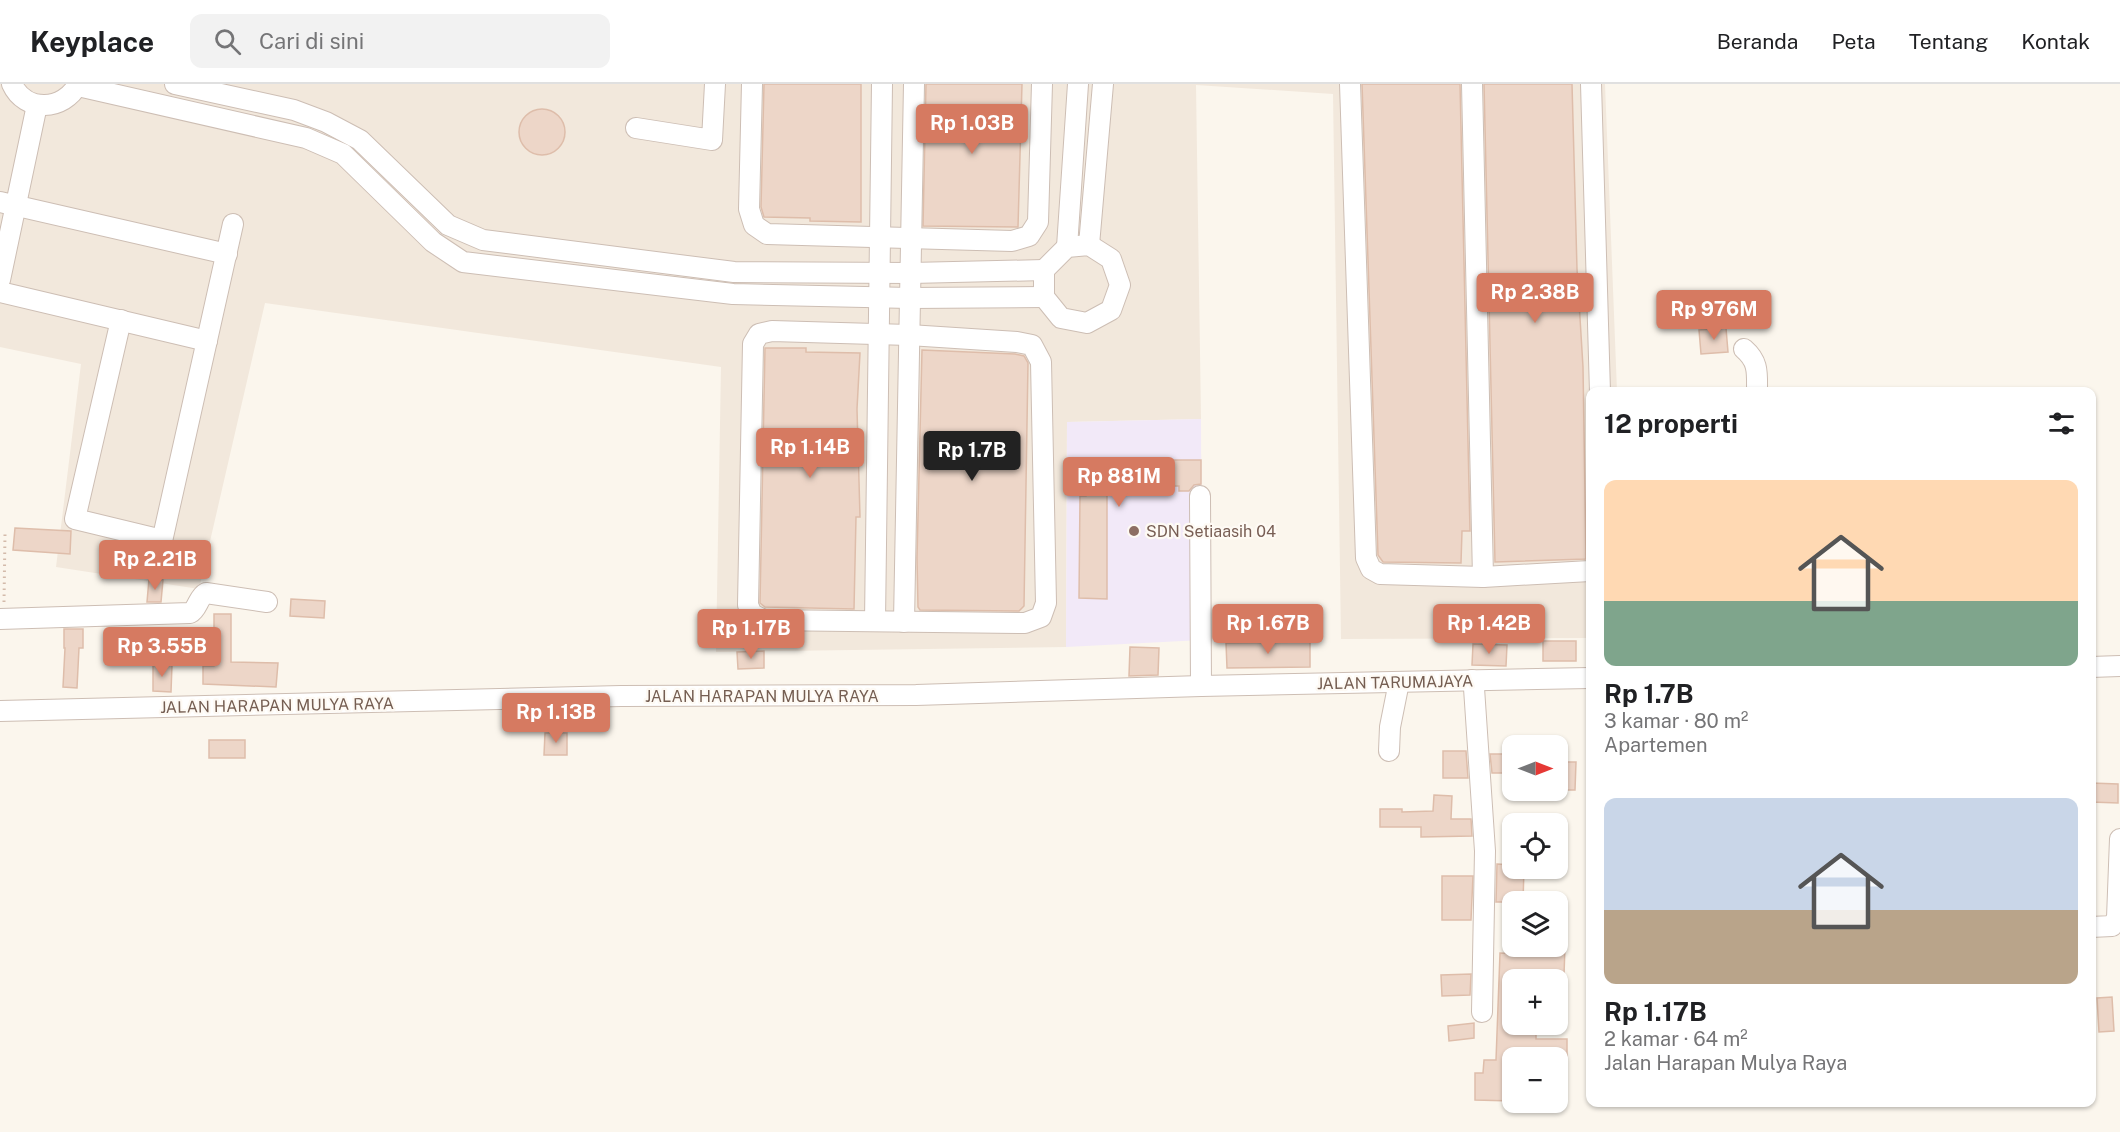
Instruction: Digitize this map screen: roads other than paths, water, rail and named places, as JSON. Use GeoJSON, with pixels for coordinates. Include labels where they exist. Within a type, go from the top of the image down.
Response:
{"type":"FeatureCollection","features":[{"type":"Feature","properties":{"kind":"street"},"geometry":{"type":"LineString","coordinates":[[12,84],[17,94],[37,105],[60,102],[78,85],[306,138],[343,154],[433,242],[463,262],[733,294],[910,298],[1044,297]]}},
{"type":"Feature","properties":{"kind":"street"},"geometry":{"type":"LineString","coordinates":[[175,84],[294,110],[326,122],[360,140],[448,225],[483,240],[734,272],[910,273],[1044,270],[1067,247],[1089,245],[1112,259],[1120,285],[1111,310],[1087,323],[1061,318],[1044,297],[1044,270]]}},
{"type":"Feature","properties":{"kind":"street"},"geometry":{"type":"LineString","coordinates":[[636,128],[712,140],[715,84]]}},
{"type":"Feature","properties":{"kind":"street"},"geometry":{"type":"LineString","coordinates":[[752,84],[749,209],[754,225],[767,234],[1012,241],[1029,236],[1038,222],[1042,84]]}},
{"type":"Feature","properties":{"kind":"street"},"geometry":{"type":"LineString","coordinates":[[875,621],[882,237],[882,84]]}},
{"type":"Feature","properties":{"kind":"street"},"geometry":{"type":"LineString","coordinates":[[904,622],[914,84]]}},
{"type":"Feature","properties":{"kind":"street"},"geometry":{"type":"LineString","coordinates":[[1067,247],[1078,84]]}},
{"type":"Feature","properties":{"kind":"street"},"geometry":{"type":"LineString","coordinates":[[1089,245],[1103,84]]}},
{"type":"Feature","properties":{"kind":"street"},"geometry":{"type":"LineString","coordinates":[[1350,84],[1366,558],[1371,568],[1380,574],[1484,577],[1586,571]]}},
{"type":"Feature","properties":{"kind":"street"},"geometry":{"type":"LineString","coordinates":[[1472,84],[1484,577]]}},
{"type":"Feature","properties":{"kind":"street"},"geometry":{"type":"LineString","coordinates":[[1592,84],[1600,387]]}},
{"type":"Feature","properties":{"kind":"street"},"geometry":{"type":"LineString","coordinates":[[0,280],[8,204],[37,105]]}},
{"type":"Feature","properties":{"kind":"street"},"geometry":{"type":"LineString","coordinates":[[8,204],[227,254]]}},
{"type":"Feature","properties":{"kind":"street"},"geometry":{"type":"LineString","coordinates":[[156,568],[233,224]]}},
{"type":"Feature","properties":{"kind":"street"},"geometry":{"type":"LineString","coordinates":[[733,294],[734,272]]}},
{"type":"Feature","properties":{"kind":"street"},"geometry":{"type":"LineString","coordinates":[[0,292],[207,341]]}},
{"type":"Feature","properties":{"kind":"street"},"geometry":{"type":"LineString","coordinates":[[121,320],[75,519],[162,540]]}},
{"type":"Feature","properties":{"kind":"street"},"geometry":{"type":"LineString","coordinates":[[772,331],[909,335],[1032,345],[1041,362],[1046,603],[1041,617],[1025,623],[904,622],[764,620],[752,614],[748,605],[748,593],[753,344],[759,334],[772,331]]}},
{"type":"Feature","properties":{"kind":"street"},"geometry":{"type":"LineString","coordinates":[[1744,349],[1754,357],[1757,387]]}},
{"type":"Feature","properties":{"kind":"street"},"geometry":{"type":"LineString","coordinates":[[1200,496],[1201,686]]}},
{"type":"Feature","properties":{"kind":"street"},"geometry":{"type":"LineString","coordinates":[[2,619],[190,613],[195,610],[203,594],[206,593],[267,602]]}},
{"type":"Feature","properties":{"kind":"street"},"geometry":{"type":"LineString","coordinates":[[2096,668],[2120,666]]}},
{"type":"Feature","properties":{"kind":"street","name":"JALAN TARUMAJAYA"},"geometry":{"type":"LineString","coordinates":[[1201,686],[1397,691],[1473,684],[1586,678]]}},
{"type":"Feature","properties":{"kind":"street"},"geometry":{"type":"LineString","coordinates":[[1473,684],[1485,851],[1482,1012]]}},
{"type":"Feature","properties":{"kind":"street","name":"JALAN HARAPAN MULYA RAYA"},"geometry":{"type":"LineString","coordinates":[[0,711],[621,696],[916,695],[1201,686]]}},
{"type":"Feature","properties":{"kind":"street"},"geometry":{"type":"LineString","coordinates":[[1389,751],[1397,691]]}},
{"type":"Feature","properties":{"kind":"street"},"geometry":{"type":"LineString","coordinates":[[2096,927],[2112,926],[2117,918],[2120,839]]}},
{"type":"Feature","properties":{"kind":"place","name":"SDN Setiaasih 04"},"geometry":{"type":"Point","coordinates":[1134,531]}}]}
